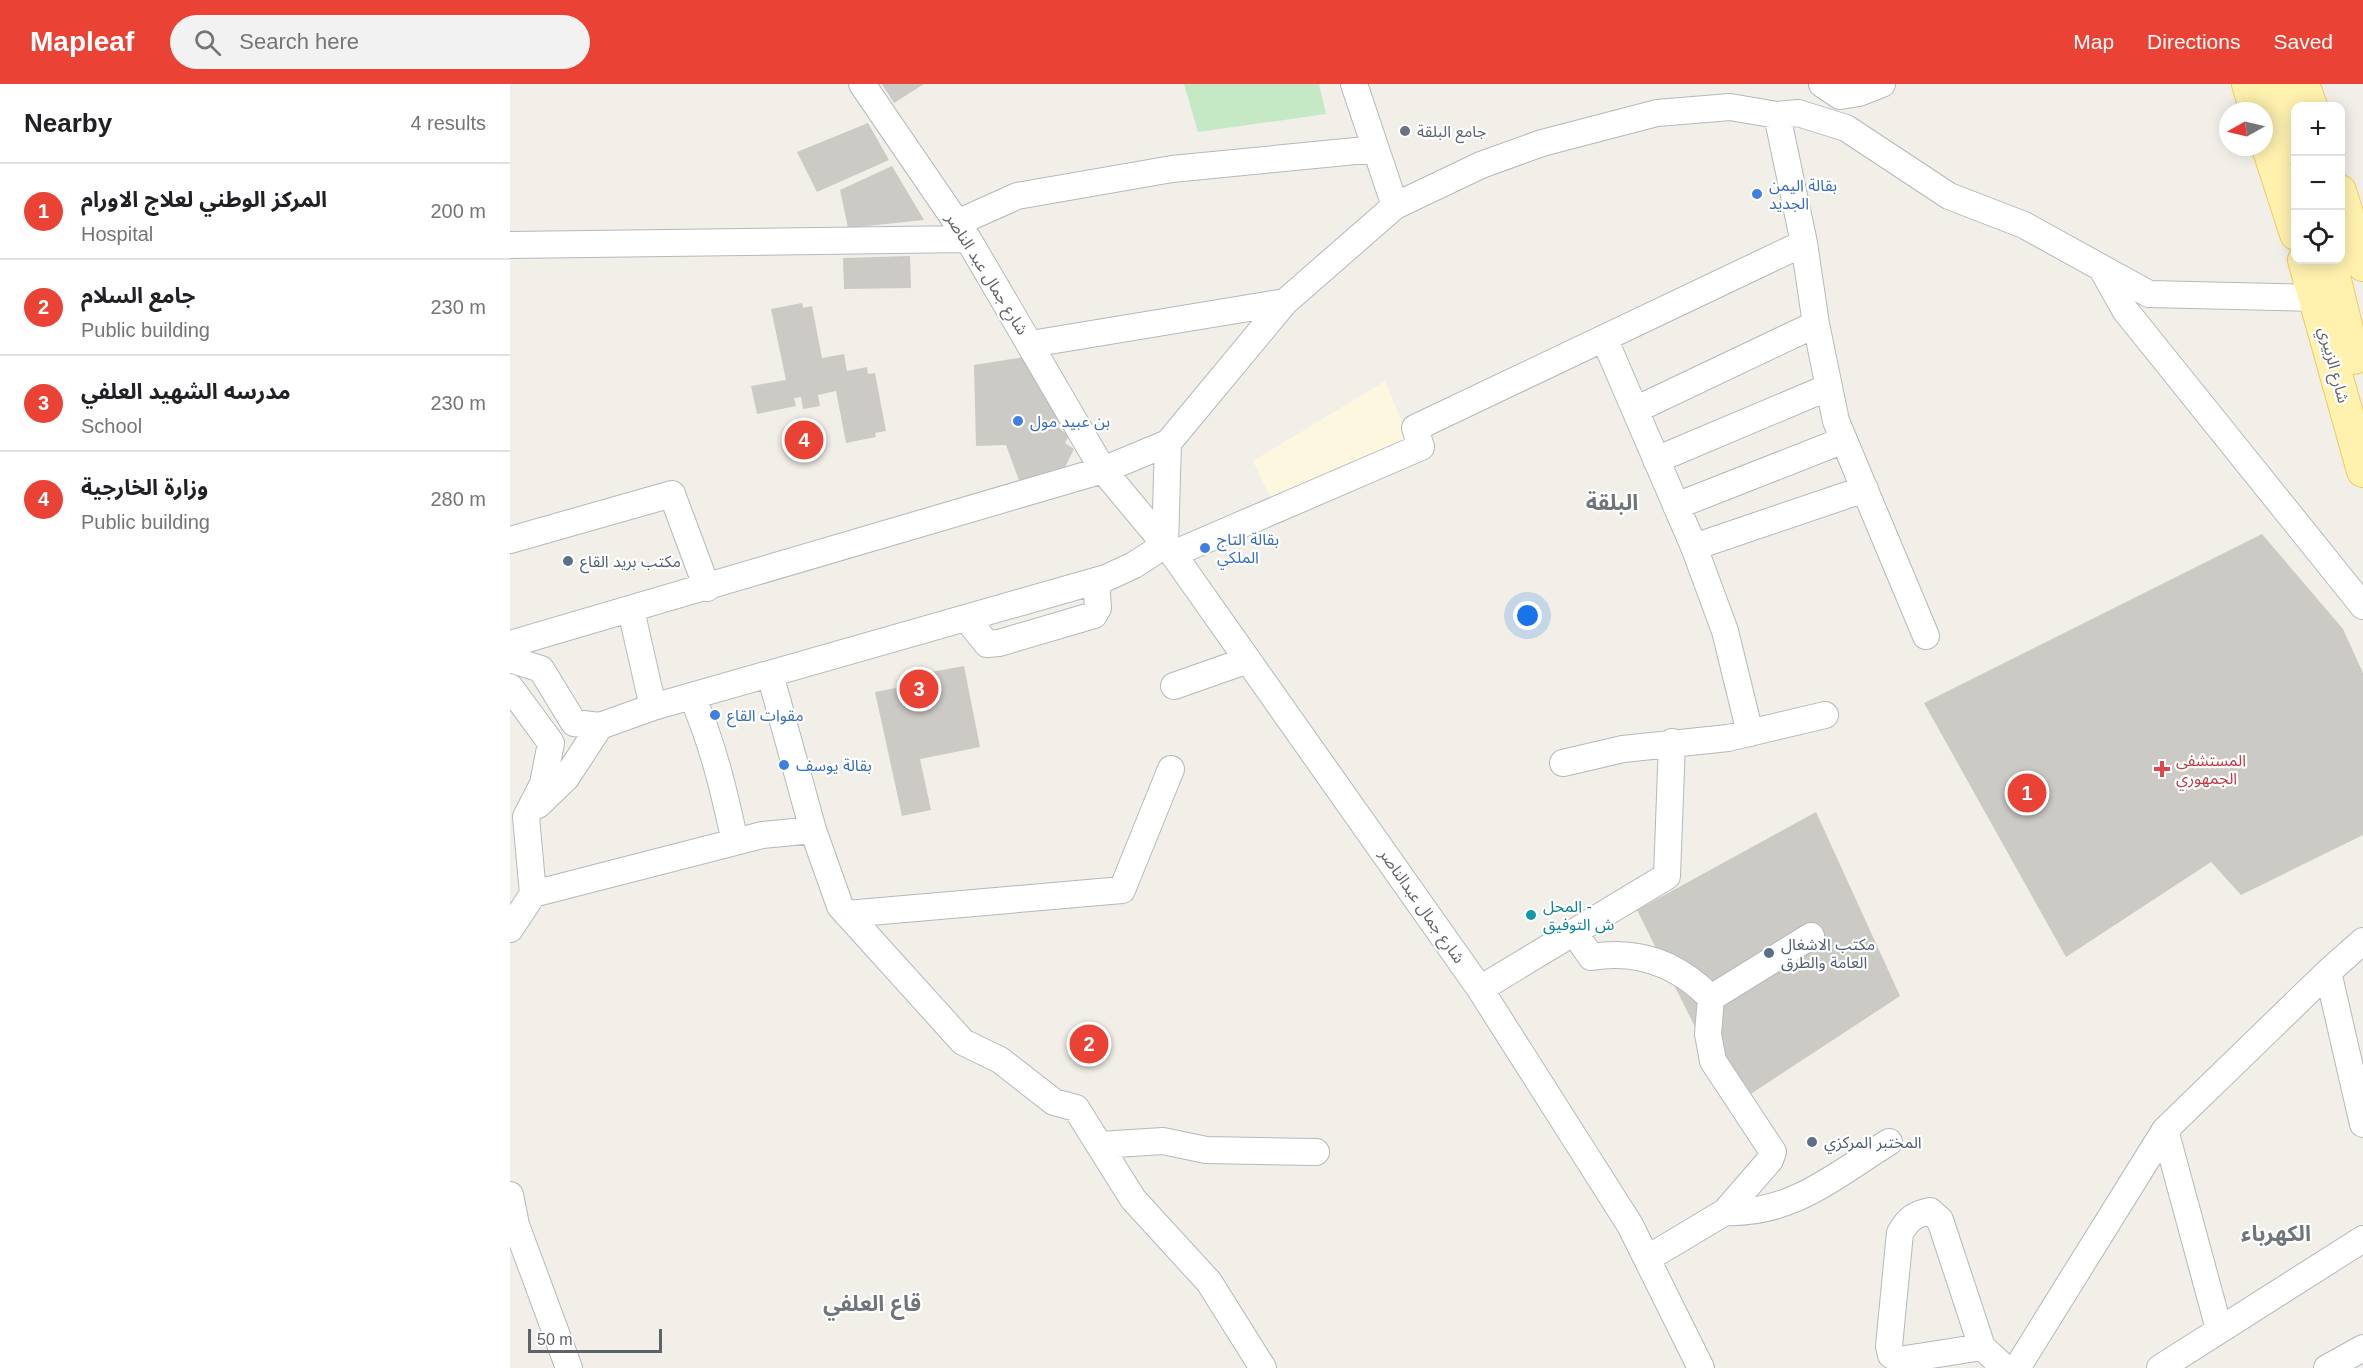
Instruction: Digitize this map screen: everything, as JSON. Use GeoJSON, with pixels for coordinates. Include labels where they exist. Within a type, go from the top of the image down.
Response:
{"type":"FeatureCollection","features":[{"type":"Feature","properties":{"kind":"main road"},"geometry":{"type":"LineString","coordinates":[[2248,84],[2253,102]]}},
{"type":"Feature","properties":{"kind":"main road"},"geometry":{"type":"LineString","coordinates":[[2274,84],[2291,137]]}},
{"type":"Feature","properties":{"kind":"main road"},"geometry":{"type":"LineString","coordinates":[[2290,84],[2297,102]]}},
{"type":"Feature","properties":{"kind":"main road"},"geometry":{"type":"LineString","coordinates":[[2303,84],[2310,102]]}},
{"type":"Feature","properties":{"kind":"main road"},"geometry":{"type":"LineString","coordinates":[[2271,156],[2291,221]]}},
{"type":"Feature","properties":{"kind":"main road"},"geometry":{"type":"LineString","coordinates":[[2345,206],[2363,265]]}},
{"type":"Feature","properties":{"kind":"main road"},"geometry":{"type":"LineString","coordinates":[[2351,224],[2363,326]]}},
{"type":"Feature","properties":{"kind":"main road","name":"شارع الزبيري"},"geometry":{"type":"LineString","coordinates":[[2305,264],[2363,471]]}},
{"type":"Feature","properties":{"kind":"main road","name":"شارع الزبيري"},"geometry":{"type":"LineString","coordinates":[[2331,264],[2363,394]]}},
{"type":"Feature","properties":{"kind":"street","name":"شارع جمال عبد الناصر"},"geometry":{"type":"LineString","coordinates":[[862,84],[962,231],[1031,344],[1102,470]]}},
{"type":"Feature","properties":{"kind":"street"},"geometry":{"type":"LineString","coordinates":[[1354,84],[1395,206]]}},
{"type":"Feature","properties":{"kind":"street"},"geometry":{"type":"LineString","coordinates":[[1787,114],[1809,99],[1811,84]]}},
{"type":"Feature","properties":{"kind":"street"},"geometry":{"type":"LineString","coordinates":[[1822,84],[1840,96],[1859,93],[1882,84]]}},
{"type":"Feature","properties":{"kind":"street"},"geometry":{"type":"LineString","coordinates":[[510,644],[1102,470],[1168,442],[1285,302],[1395,206],[1481,165],[1561,137],[1726,95],[1787,114],[1846,128],[1949,196],[2024,225],[2149,294],[2316,298]]}},
{"type":"Feature","properties":{"kind":"street"},"geometry":{"type":"LineString","coordinates":[[1787,114],[1816,324],[1836,421],[1926,636]]}},
{"type":"Feature","properties":{"kind":"street"},"geometry":{"type":"LineString","coordinates":[[510,245],[962,231],[1017,196],[1172,169],[1376,149]]}},
{"type":"Feature","properties":{"kind":"street"},"geometry":{"type":"LineString","coordinates":[[510,659],[541,669],[574,723],[600,726],[653,707],[1096,581],[1421,447],[1414,428],[1804,243]]}},
{"type":"Feature","properties":{"kind":"street"},"geometry":{"type":"LineString","coordinates":[[2102,269],[2125,310],[2363,606]]}},
{"type":"Feature","properties":{"kind":"street"},"geometry":{"type":"LineString","coordinates":[[1031,344],[1285,302]]}},
{"type":"Feature","properties":{"kind":"street"},"geometry":{"type":"LineString","coordinates":[[1635,410],[1816,324]]}},
{"type":"Feature","properties":{"kind":"street"},"geometry":{"type":"LineString","coordinates":[[1604,338],[1694,547],[1725,632],[1750,733]]}},
{"type":"Feature","properties":{"kind":"street"},"geometry":{"type":"LineString","coordinates":[[1656,460],[1829,387]]}},
{"type":"Feature","properties":{"kind":"street"},"geometry":{"type":"LineString","coordinates":[[1676,506],[1844,440]]}},
{"type":"Feature","properties":{"kind":"street"},"geometry":{"type":"LineString","coordinates":[[1168,442],[1169,550]]}},
{"type":"Feature","properties":{"kind":"street","name":"شارع جمال عبدالناصر"},"geometry":{"type":"LineString","coordinates":[[1102,470],[1169,550],[1480,988],[1630,1225],[1701,1368]]}},
{"type":"Feature","properties":{"kind":"street"},"geometry":{"type":"LineString","coordinates":[[1694,547],[1865,489]]}},
{"type":"Feature","properties":{"kind":"street"},"geometry":{"type":"LineString","coordinates":[[510,540],[672,494],[706,588]]}},
{"type":"Feature","properties":{"kind":"street"},"geometry":{"type":"LineString","coordinates":[[631,610],[653,707]]}},
{"type":"Feature","properties":{"kind":"street"},"geometry":{"type":"LineString","coordinates":[[1174,686],[1248,660]]}},
{"type":"Feature","properties":{"kind":"street"},"geometry":{"type":"LineString","coordinates":[[770,674],[813,830],[840,906],[963,1042],[1000,1060],[1054,1102],[1076,1108],[1132,1199],[1209,1282],[1263,1368]]}},
{"type":"Feature","properties":{"kind":"street"},"geometry":{"type":"LineString","coordinates":[[510,687],[551,743],[543,784],[518,824],[533,894]]}},
{"type":"Feature","properties":{"kind":"street"},"geometry":{"type":"LineString","coordinates":[[692,696],[707,730],[721,773],[735,842]]}},
{"type":"Feature","properties":{"kind":"street"},"geometry":{"type":"LineString","coordinates":[[1563,763],[1623,749],[1672,742],[1728,738],[1824,715]]}},
{"type":"Feature","properties":{"kind":"street"},"geometry":{"type":"LineString","coordinates":[[518,824],[566,778],[600,726]]}},
{"type":"Feature","properties":{"kind":"street"},"geometry":{"type":"LineString","coordinates":[[1480,988],[1667,876],[1672,742]]}},
{"type":"Feature","properties":{"kind":"street"},"geometry":{"type":"LineString","coordinates":[[847,914],[1122,890],[1171,769]]}},
{"type":"Feature","properties":{"kind":"street"},"geometry":{"type":"LineString","coordinates":[[510,929],[533,894],[762,835],[813,830]]}},
{"type":"Feature","properties":{"kind":"street"},"geometry":{"type":"LineString","coordinates":[[1574,932],[1591,957],[1614,953],[1666,963],[1696,983],[1711,998],[1708,1034],[1713,1061],[1773,1152],[1770,1160],[1725,1212],[1648,1258]]}},
{"type":"Feature","properties":{"kind":"street"},"geometry":{"type":"LineString","coordinates":[[1711,998],[1811,936]]}},
{"type":"Feature","properties":{"kind":"street"},"geometry":{"type":"LineString","coordinates":[[2017,1368],[2165,1130],[2363,941]]}},
{"type":"Feature","properties":{"kind":"street"},"geometry":{"type":"LineString","coordinates":[[2328,972],[2363,1124]]}},
{"type":"Feature","properties":{"kind":"street"},"geometry":{"type":"LineString","coordinates":[[2165,1130],[2219,1329]]}},
{"type":"Feature","properties":{"kind":"street"},"geometry":{"type":"LineString","coordinates":[[1100,1145],[1163,1141],[1206,1150],[1316,1152]]}},
{"type":"Feature","properties":{"kind":"street"},"geometry":{"type":"LineString","coordinates":[[1725,1212],[1766,1210],[1796,1200],[1889,1142]]}},
{"type":"Feature","properties":{"kind":"street"},"geometry":{"type":"LineString","coordinates":[[510,1196],[516,1225],[569,1368]]}},
{"type":"Feature","properties":{"kind":"street"},"geometry":{"type":"LineString","coordinates":[[1982,1347],[1899,1360],[1891,1355],[1889,1346],[1900,1233],[1917,1213],[1930,1211],[1940,1220],[1982,1347],[2005,1368]]}},
{"type":"Feature","properties":{"kind":"street"},"geometry":{"type":"LineString","coordinates":[[2160,1368],[2363,1239]]}},
{"type":"Feature","properties":{"kind":"street"},"geometry":{"type":"LineString","coordinates":[[2327,1368],[2363,1348]]}},
{"type":"Feature","properties":{"kind":"shaded area"},"geometry":{"type":"Polygon","coordinates":[[[1385,381],[1411,444],[1272,501],[1253,461],[1385,381]]]}},
{"type":"Feature","properties":{"kind":"green space"},"geometry":{"type":"Polygon","coordinates":[[[1184,84],[1319,84],[1326,114],[1198,132],[1184,84]]]}},
{"type":"Feature","properties":{"kind":"building"},"geometry":{"type":"Polygon","coordinates":[[[882,84],[924,84],[894,103],[882,84]]]}},
{"type":"Feature","properties":{"kind":"building"},"geometry":{"type":"Polygon","coordinates":[[[868,123],[889,160],[817,192],[797,152],[868,123]]]}},
{"type":"Feature","properties":{"kind":"building"},"geometry":{"type":"Polygon","coordinates":[[[892,166],[924,220],[848,228],[840,190],[892,166]]]}},
{"type":"Feature","properties":{"kind":"building"},"geometry":{"type":"Polygon","coordinates":[[[910,256],[911,288],[844,289],[843,258],[910,256]]]}},
{"type":"Feature","properties":{"kind":"building"},"geometry":{"type":"Polygon","coordinates":[[[802,303],[803,308],[812,306],[822,358],[844,354],[847,371],[867,367],[868,374],[875,373],[886,431],[875,433],[876,437],[846,443],[836,391],[818,395],[820,406],[803,409],[801,397],[794,398],[796,406],[757,414],[751,386],[786,380],[771,309],[802,303]]]}},
{"type":"Feature","properties":{"kind":"building","name":"بن عبيد مول"},"geometry":{"type":"Polygon","coordinates":[[[1036,355],[1062,415],[1058,427],[1069,436],[1065,443],[1074,449],[1064,469],[1021,486],[1006,445],[976,446],[974,365],[1036,355]]]}},
{"type":"Feature","properties":{"kind":"building","name":"المستشفى الجمهوري"},"geometry":{"type":"Polygon","coordinates":[[[2262,534],[2343,629],[2363,673],[2363,835],[2241,895],[2211,862],[2066,957],[1924,703],[2262,534]]]}},
{"type":"Feature","properties":{"kind":"building"},"geometry":{"type":"Polygon","coordinates":[[[964,666],[980,747],[920,759],[931,810],[902,816],[875,692],[906,686],[904,677],[964,666]]]}},
{"type":"Feature","properties":{"kind":"building","name":"مكتب الاشغال العامة والطرق"},"geometry":{"type":"Polygon","coordinates":[[[1816,812],[1900,996],[1737,1103],[1696,1029],[1637,910],[1816,812]]]}},
{"type":"Feature","properties":{"kind":"place","name":"جامع البلقة"},"geometry":{"type":"Point","coordinates":[1405,131]}},
{"type":"Feature","properties":{"kind":"place","name":"بقالة اليمن الجديد"},"geometry":{"type":"Point","coordinates":[1757,194]}},
{"type":"Feature","properties":{"kind":"place","name":"بن عبيد مول"},"geometry":{"type":"Point","coordinates":[1018,421]}},
{"type":"Feature","properties":{"kind":"place","name":"وزارة الخارجية"},"geometry":{"type":"Point","coordinates":[804,440]}},
{"type":"Feature","properties":{"kind":"place","name":"بقالة التاج الملكي"},"geometry":{"type":"Point","coordinates":[1205,548]}},
{"type":"Feature","properties":{"kind":"place","name":"مكتب بريد القاع"},"geometry":{"type":"Point","coordinates":[568,561]}},
{"type":"Feature","properties":{"kind":"place","name":"مدرسه الشهيد العلفي"},"geometry":{"type":"Point","coordinates":[919,689]}},
{"type":"Feature","properties":{"kind":"place","name":"مقوات القاع"},"geometry":{"type":"Point","coordinates":[715,715]}},
{"type":"Feature","properties":{"kind":"place","name":"بقالة يوسف"},"geometry":{"type":"Point","coordinates":[784,765]}},
{"type":"Feature","properties":{"kind":"place","name":"المستشفى الجمهوري"},"geometry":{"type":"Point","coordinates":[2162,769]}},
{"type":"Feature","properties":{"kind":"place","name":"المركز الوطني لعلاج الاورام"},"geometry":{"type":"Point","coordinates":[2027,793]}},
{"type":"Feature","properties":{"kind":"place","name":"المحل - ش التوفيق"},"geometry":{"type":"Point","coordinates":[1531,915]}},
{"type":"Feature","properties":{"kind":"place","name":"مكتب الاشغال العامة والطرق"},"geometry":{"type":"Point","coordinates":[1769,953]}},
{"type":"Feature","properties":{"kind":"place","name":"جامع السلام"},"geometry":{"type":"Point","coordinates":[1089,1044]}},
{"type":"Feature","properties":{"kind":"place","name":"المختبر المركزي"},"geometry":{"type":"Point","coordinates":[1812,1142]}},
{"type":"Feature","properties":{"kind":"district","name":"البلقة"},"geometry":{"type":"Point","coordinates":[1612,502]}},
{"type":"Feature","properties":{"kind":"district","name":"الكهرباء"},"geometry":{"type":"Point","coordinates":[2276,1233]}},
{"type":"Feature","properties":{"kind":"district","name":"قاع العلفي"},"geometry":{"type":"Point","coordinates":[872,1303]}}]}
